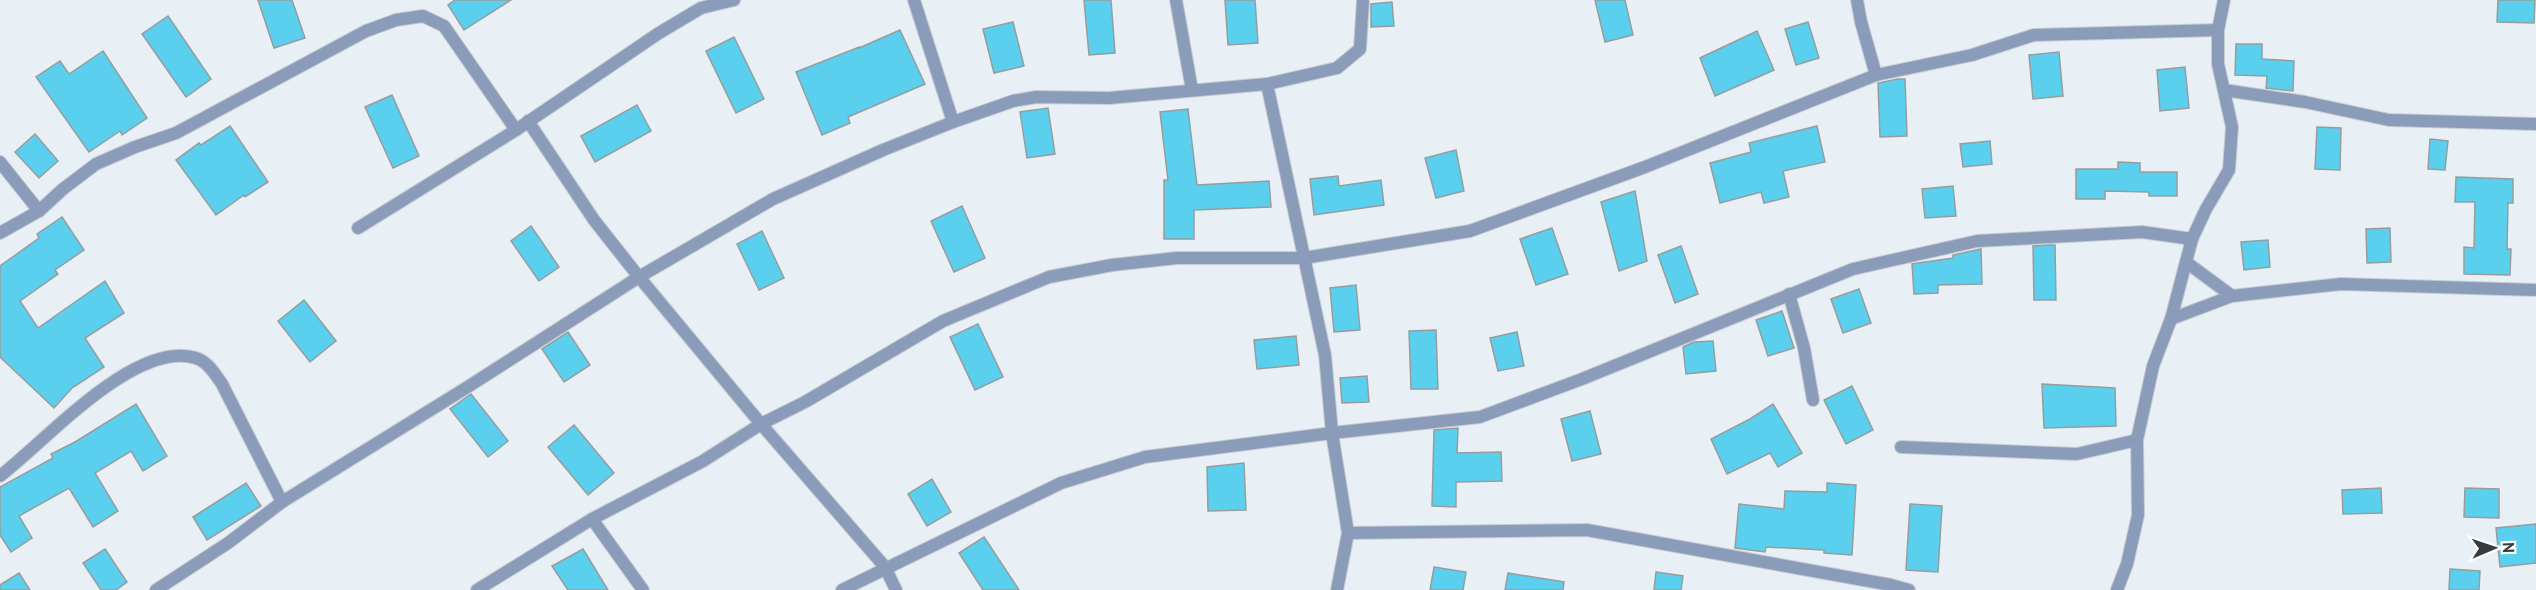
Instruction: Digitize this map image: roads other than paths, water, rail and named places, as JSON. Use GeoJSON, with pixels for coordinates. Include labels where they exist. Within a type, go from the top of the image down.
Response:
{"type":"FeatureCollection","features":[{"type":"Feature","properties":{"kind":"street"},"geometry":{"type":"LineString","coordinates":[[358,228],[516,130],[659,33],[701,8],[734,0]]}},
{"type":"Feature","properties":{"kind":"street"},"geometry":{"type":"LineString","coordinates":[[914,0],[953,122]]}},
{"type":"Feature","properties":{"kind":"street"},"geometry":{"type":"LineString","coordinates":[[1176,0],[1192,90]]}},
{"type":"Feature","properties":{"kind":"street"},"geometry":{"type":"LineString","coordinates":[[156,590],[228,543],[282,502],[639,277],[773,199],[883,150],[1013,101],[1036,97],[1109,98],[1267,84],[1338,68],[1360,49],[1363,0]]}},
{"type":"Feature","properties":{"kind":"street"},"geometry":{"type":"LineString","coordinates":[[1857,0],[1876,75]]}},
{"type":"Feature","properties":{"kind":"street"},"geometry":{"type":"LineString","coordinates":[[2117,590],[2127,564],[2138,515],[2137,440],[2153,366],[2171,319],[2192,239],[2206,209],[2229,170],[2232,127],[2218,64],[2218,30],[2224,0]]}},
{"type":"Feature","properties":{"kind":"street"},"geometry":{"type":"LineString","coordinates":[[0,233],[39,211],[96,164],[176,133],[366,31],[396,20],[423,16],[444,26],[516,130]]}},
{"type":"Feature","properties":{"kind":"street"},"geometry":{"type":"LineString","coordinates":[[477,590],[592,519],[703,461],[761,424],[805,402],[943,321],[1049,277],[1112,265],[1177,258],[1304,258],[1470,231],[1645,167],[1876,75],[1972,55],[2034,35],[2218,30]]}},
{"type":"Feature","properties":{"kind":"street"},"geometry":{"type":"LineString","coordinates":[[1267,84],[1325,355],[1332,433],[1348,533],[1337,590]]}},
{"type":"Feature","properties":{"kind":"street"},"geometry":{"type":"LineString","coordinates":[[2224,90],[2305,102],[2389,120],[2536,124]]}},
{"type":"Feature","properties":{"kind":"street"},"geometry":{"type":"LineString","coordinates":[[528,121],[594,220],[761,424],[885,567],[896,590]]}},
{"type":"Feature","properties":{"kind":"street"},"geometry":{"type":"LineString","coordinates":[[0,162],[39,211]]}},
{"type":"Feature","properties":{"kind":"street"},"geometry":{"type":"LineString","coordinates":[[842,590],[1061,483],[1145,457],[1332,433],[1464,421],[1480,417],[1593,375],[1853,269],[1977,241],[2142,232],[2192,239]]}},
{"type":"Feature","properties":{"kind":"street"},"geometry":{"type":"LineString","coordinates":[[2186,262],[2232,296]]}},
{"type":"Feature","properties":{"kind":"street"},"geometry":{"type":"LineString","coordinates":[[2171,319],[2232,296],[2341,284],[2536,291],[2536,284]]}},
{"type":"Feature","properties":{"kind":"street"},"geometry":{"type":"LineString","coordinates":[[1789,294],[1804,348],[1813,400]]}},
{"type":"Feature","properties":{"kind":"street"},"geometry":{"type":"LineString","coordinates":[[0,476],[102,390],[138,367],[179,355],[198,358],[210,366],[222,384],[282,502]]}},
{"type":"Feature","properties":{"kind":"street"},"geometry":{"type":"LineString","coordinates":[[1901,447],[2077,454],[2137,440]]}},
{"type":"Feature","properties":{"kind":"street"},"geometry":{"type":"LineString","coordinates":[[592,519],[643,590]]}},
{"type":"Feature","properties":{"kind":"street"},"geometry":{"type":"LineString","coordinates":[[1348,533],[1587,530],[1909,590]]}}]}
